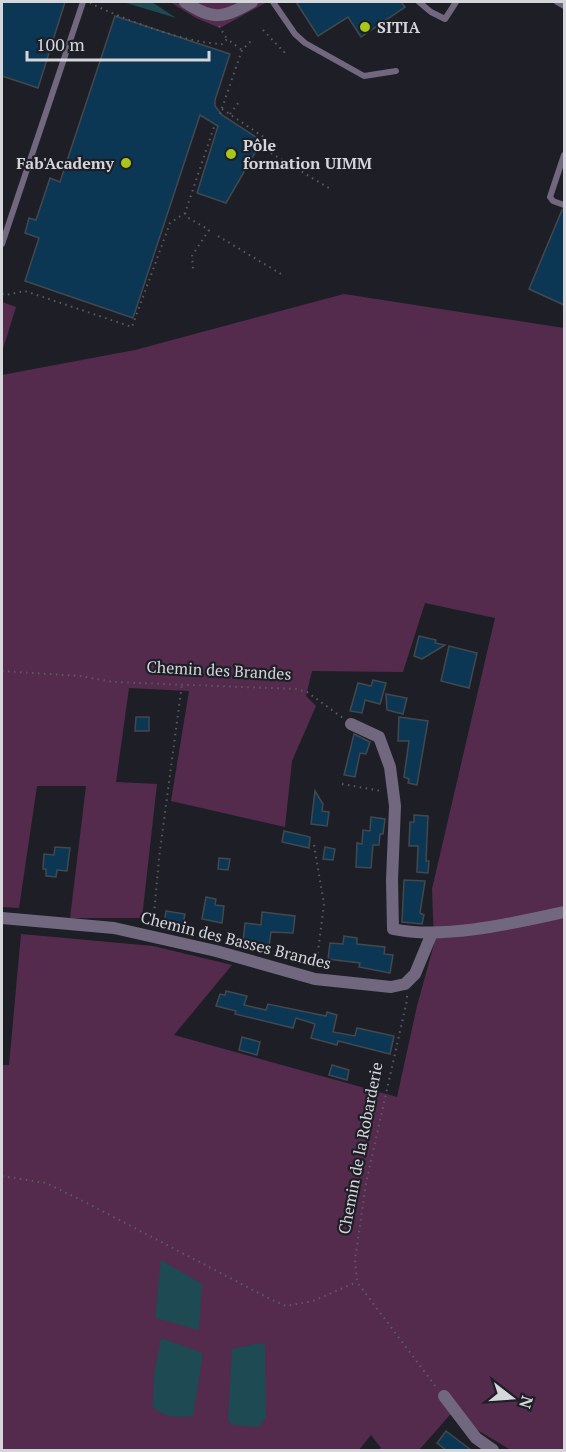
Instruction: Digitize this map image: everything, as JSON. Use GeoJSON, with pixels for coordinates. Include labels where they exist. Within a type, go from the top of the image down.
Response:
{"type":"FeatureCollection","features":[{"type":"Feature","properties":{"kind":"street"},"geometry":{"type":"LineString","coordinates":[[185,2],[202,12],[221,16],[252,2]]}},
{"type":"Feature","properties":{"kind":"street"},"geometry":{"type":"LineString","coordinates":[[351,724],[379,737],[390,767],[395,806],[393,929],[432,933],[459,931],[564,912]]}},
{"type":"Feature","properties":{"kind":"street","name":"Chemin des Basses Brandes"},"geometry":{"type":"LineString","coordinates":[[2,918],[114,928],[216,951],[315,979],[391,987],[405,984]]}},
{"type":"Feature","properties":{"kind":"street"},"geometry":{"type":"LineString","coordinates":[[405,984],[415,974],[432,933]]}},
{"type":"Feature","properties":{"kind":"street"},"geometry":{"type":"LineString","coordinates":[[444,1396],[476,1438],[493,1450]]}},
{"type":"Feature","properties":{"kind":"lane"},"geometry":{"type":"LineString","coordinates":[[2,244],[83,2]]}},
{"type":"Feature","properties":{"kind":"lane"},"geometry":{"type":"LineString","coordinates":[[273,2],[295,34],[305,44],[364,76],[396,71]]}},
{"type":"Feature","properties":{"kind":"lane"},"geometry":{"type":"LineString","coordinates":[[419,2],[431,12],[445,19],[456,2]]}},
{"type":"Feature","properties":{"kind":"lane"},"geometry":{"type":"LineString","coordinates":[[557,2],[564,6]]}},
{"type":"Feature","properties":{"kind":"lane"},"geometry":{"type":"LineString","coordinates":[[564,155],[550,197],[552,201],[564,205]]}},
{"type":"Feature","properties":{"kind":"path"},"geometry":{"type":"LineString","coordinates":[[88,2],[113,14],[198,42],[222,44],[227,39]]}},
{"type":"Feature","properties":{"kind":"path"},"geometry":{"type":"LineString","coordinates":[[218,23],[227,39],[242,50]]}},
{"type":"Feature","properties":{"kind":"path"},"geometry":{"type":"LineString","coordinates":[[263,30],[284,52],[286,50]]}},
{"type":"Feature","properties":{"kind":"path"},"geometry":{"type":"LineString","coordinates":[[220,114],[242,50],[253,39]]}},
{"type":"Feature","properties":{"kind":"path"},"geometry":{"type":"LineString","coordinates":[[230,114],[239,102]]}},
{"type":"Feature","properties":{"kind":"path"},"geometry":{"type":"LineString","coordinates":[[221,109],[265,138],[261,145]]}},
{"type":"Feature","properties":{"kind":"path"},"geometry":{"type":"LineString","coordinates":[[2,294],[25,291],[132,327],[170,223],[185,213],[215,124]]}},
{"type":"Feature","properties":{"kind":"path"},"geometry":{"type":"LineString","coordinates":[[271,153],[332,190]]}},
{"type":"Feature","properties":{"kind":"path"},"geometry":{"type":"LineString","coordinates":[[185,213],[187,217],[208,230],[192,256],[193,269]]}},
{"type":"Feature","properties":{"kind":"path"},"geometry":{"type":"LineString","coordinates":[[218,236],[281,274]]}},
{"type":"Feature","properties":{"kind":"path","name":"Chemin des Brandes"},"geometry":{"type":"LineString","coordinates":[[2,671],[80,676],[113,682],[296,689],[307,692],[351,724]]}},
{"type":"Feature","properties":{"kind":"path"},"geometry":{"type":"LineString","coordinates":[[152,937],[182,684]]}},
{"type":"Feature","properties":{"kind":"path"},"geometry":{"type":"LineString","coordinates":[[342,784],[393,793]]}},
{"type":"Feature","properties":{"kind":"path"},"geometry":{"type":"LineString","coordinates":[[314,845],[324,904],[315,979]]}},
{"type":"Feature","properties":{"kind":"path","name":"Chemin de la Robarderie"},"geometry":{"type":"LineString","coordinates":[[357,1282],[355,1260],[359,1226],[366,1183],[407,1000],[405,984]]}},
{"type":"Feature","properties":{"kind":"path"},"geometry":{"type":"LineString","coordinates":[[2,1176],[46,1183],[286,1306],[314,1301],[357,1282],[444,1396]]}},
{"type":"Feature","properties":{"kind":"shaded area"},"geometry":{"type":"Polygon","coordinates":[[[170,2],[267,2],[220,28],[196,18],[170,2]]]}},
{"type":"Feature","properties":{"kind":"shaded area"},"geometry":{"type":"Polygon","coordinates":[[[344,294],[564,328],[564,1450],[511,1450],[474,1428],[456,1408],[419,1450],[378,1450],[381,1448],[371,1435],[359,1450],[2,1450],[2,1065],[9,1065],[21,934],[153,946],[232,965],[174,1035],[397,1097],[417,1006],[434,944],[432,889],[495,618],[425,603],[403,672],[312,671],[306,696],[316,706],[292,761],[285,827],[171,801],[189,691],[129,688],[116,782],[157,784],[142,918],[70,918],[86,786],[37,786],[19,908],[2,907],[2,375],[135,350],[344,294]]]}},
{"type":"Feature","properties":{"kind":"shaded area"},"geometry":{"type":"Polygon","coordinates":[[[2,302],[16,307],[2,352],[2,302]]]}},
{"type":"Feature","properties":{"kind":"water"},"geometry":{"type":"Polygon","coordinates":[[[123,2],[152,2],[176,18],[123,2]]]}},
{"type":"Feature","properties":{"kind":"water"},"geometry":{"type":"Polygon","coordinates":[[[161,1260],[202,1284],[199,1330],[155,1318],[161,1260]]]}},
{"type":"Feature","properties":{"kind":"water"},"geometry":{"type":"Polygon","coordinates":[[[161,1338],[203,1353],[193,1416],[172,1416],[153,1407],[154,1374],[161,1338]]]}},
{"type":"Feature","properties":{"kind":"water"},"geometry":{"type":"Polygon","coordinates":[[[260,1343],[265,1345],[266,1417],[259,1427],[232,1425],[228,1420],[232,1349],[260,1343]]]}},
{"type":"Feature","properties":{"kind":"building"},"geometry":{"type":"Polygon","coordinates":[[[2,2],[65,2],[38,88],[2,76],[2,2]]]}},
{"type":"Feature","properties":{"kind":"building","name":"SITIA"},"geometry":{"type":"Polygon","coordinates":[[[296,2],[401,2],[405,7],[361,37],[348,17],[318,36],[296,2]]]}},
{"type":"Feature","properties":{"kind":"building","name":"Fab'Academy"},"geometry":{"type":"Polygon","coordinates":[[[115,16],[230,54],[215,106],[222,115],[262,141],[226,203],[197,193],[218,126],[200,115],[133,318],[25,281],[39,238],[25,233],[29,218],[36,220],[50,178],[60,182],[115,16]]]}},
{"type":"Feature","properties":{"kind":"building"},"geometry":{"type":"Polygon","coordinates":[[[562,210],[564,210],[564,305],[529,289],[562,210]]]}},
{"type":"Feature","properties":{"kind":"building"},"geometry":{"type":"Polygon","coordinates":[[[419,636],[445,645],[422,659],[414,656],[419,636]]]}},
{"type":"Feature","properties":{"kind":"building"},"geometry":{"type":"Polygon","coordinates":[[[449,646],[477,653],[469,688],[441,681],[449,646]]]}},
{"type":"Feature","properties":{"kind":"building"},"geometry":{"type":"Polygon","coordinates":[[[373,680],[386,683],[380,704],[365,700],[362,713],[350,711],[358,683],[371,686],[373,680]]]}},
{"type":"Feature","properties":{"kind":"building"},"geometry":{"type":"Polygon","coordinates":[[[386,694],[407,698],[403,714],[387,710],[386,694]]]}},
{"type":"Feature","properties":{"kind":"building"},"geometry":{"type":"Polygon","coordinates":[[[136,717],[149,717],[149,731],[135,731],[136,717]]]}},
{"type":"Feature","properties":{"kind":"building"},"geometry":{"type":"Polygon","coordinates":[[[399,717],[428,721],[417,785],[408,783],[409,779],[404,777],[409,741],[398,741],[399,717]]]}},
{"type":"Feature","properties":{"kind":"building"},"geometry":{"type":"Polygon","coordinates":[[[354,734],[370,742],[366,754],[360,753],[355,777],[344,775],[354,734]]]}},
{"type":"Feature","properties":{"kind":"building"},"geometry":{"type":"Polygon","coordinates":[[[315,791],[323,804],[322,811],[329,812],[327,826],[311,824],[315,791]]]}},
{"type":"Feature","properties":{"kind":"building"},"geometry":{"type":"Polygon","coordinates":[[[414,815],[428,816],[426,861],[429,861],[428,873],[417,872],[418,846],[409,846],[410,822],[414,822],[414,815]]]}},
{"type":"Feature","properties":{"kind":"building"},"geometry":{"type":"Polygon","coordinates":[[[371,817],[385,819],[383,834],[380,834],[379,845],[373,845],[371,868],[356,867],[357,843],[362,844],[363,830],[370,831],[371,817]]]}},
{"type":"Feature","properties":{"kind":"building"},"geometry":{"type":"Polygon","coordinates":[[[284,831],[310,837],[309,848],[282,842],[284,831]]]}},
{"type":"Feature","properties":{"kind":"building"},"geometry":{"type":"Polygon","coordinates":[[[55,847],[70,848],[67,871],[57,870],[56,877],[46,876],[46,869],[43,869],[44,854],[54,855],[55,847]]]}},
{"type":"Feature","properties":{"kind":"building"},"geometry":{"type":"Polygon","coordinates":[[[325,847],[335,849],[333,860],[323,859],[325,847]]]}},
{"type":"Feature","properties":{"kind":"building"},"geometry":{"type":"Polygon","coordinates":[[[219,858],[230,859],[228,870],[218,869],[219,858]]]}},
{"type":"Feature","properties":{"kind":"building"},"geometry":{"type":"Polygon","coordinates":[[[404,880],[425,881],[420,913],[424,915],[422,924],[402,922],[404,880]]]}},
{"type":"Feature","properties":{"kind":"building"},"geometry":{"type":"Polygon","coordinates":[[[206,897],[216,899],[215,905],[224,906],[222,923],[202,919],[206,897]]]}},
{"type":"Feature","properties":{"kind":"building"},"geometry":{"type":"Polygon","coordinates":[[[166,911],[185,914],[182,929],[164,925],[166,911]]]}},
{"type":"Feature","properties":{"kind":"building"},"geometry":{"type":"Polygon","coordinates":[[[262,912],[295,916],[293,933],[271,932],[269,946],[243,942],[245,923],[261,925],[262,912]]]}},
{"type":"Feature","properties":{"kind":"building"},"geometry":{"type":"Polygon","coordinates":[[[344,936],[357,938],[357,944],[385,947],[384,954],[393,955],[390,973],[359,967],[360,963],[328,959],[330,943],[343,944],[344,936]]]}},
{"type":"Feature","properties":{"kind":"building"},"geometry":{"type":"Polygon","coordinates":[[[226,991],[247,996],[244,1005],[266,1010],[268,1004],[326,1016],[327,1012],[337,1015],[333,1032],[355,1036],[357,1028],[394,1036],[390,1054],[338,1041],[337,1045],[311,1038],[315,1024],[296,1018],[293,1028],[235,1014],[236,1011],[216,1006],[220,994],[225,995],[226,991]]]}},
{"type":"Feature","properties":{"kind":"building"},"geometry":{"type":"Polygon","coordinates":[[[242,1037],[260,1042],[257,1055],[239,1050],[242,1037]]]}},
{"type":"Feature","properties":{"kind":"building"},"geometry":{"type":"Polygon","coordinates":[[[332,1065],[349,1070],[347,1080],[329,1075],[332,1065]]]}},
{"type":"Feature","properties":{"kind":"building"},"geometry":{"type":"Polygon","coordinates":[[[446,1431],[471,1450],[446,1450],[437,1443],[446,1431]]]}},
{"type":"Feature","properties":{"kind":"place","name":"SITIA"},"geometry":{"type":"Point","coordinates":[365,27]}},
{"type":"Feature","properties":{"kind":"place","name":"Pôle formation UIMM"},"geometry":{"type":"Point","coordinates":[231,154]}},
{"type":"Feature","properties":{"kind":"place","name":"Fab'Academy"},"geometry":{"type":"Point","coordinates":[126,163]}}]}
